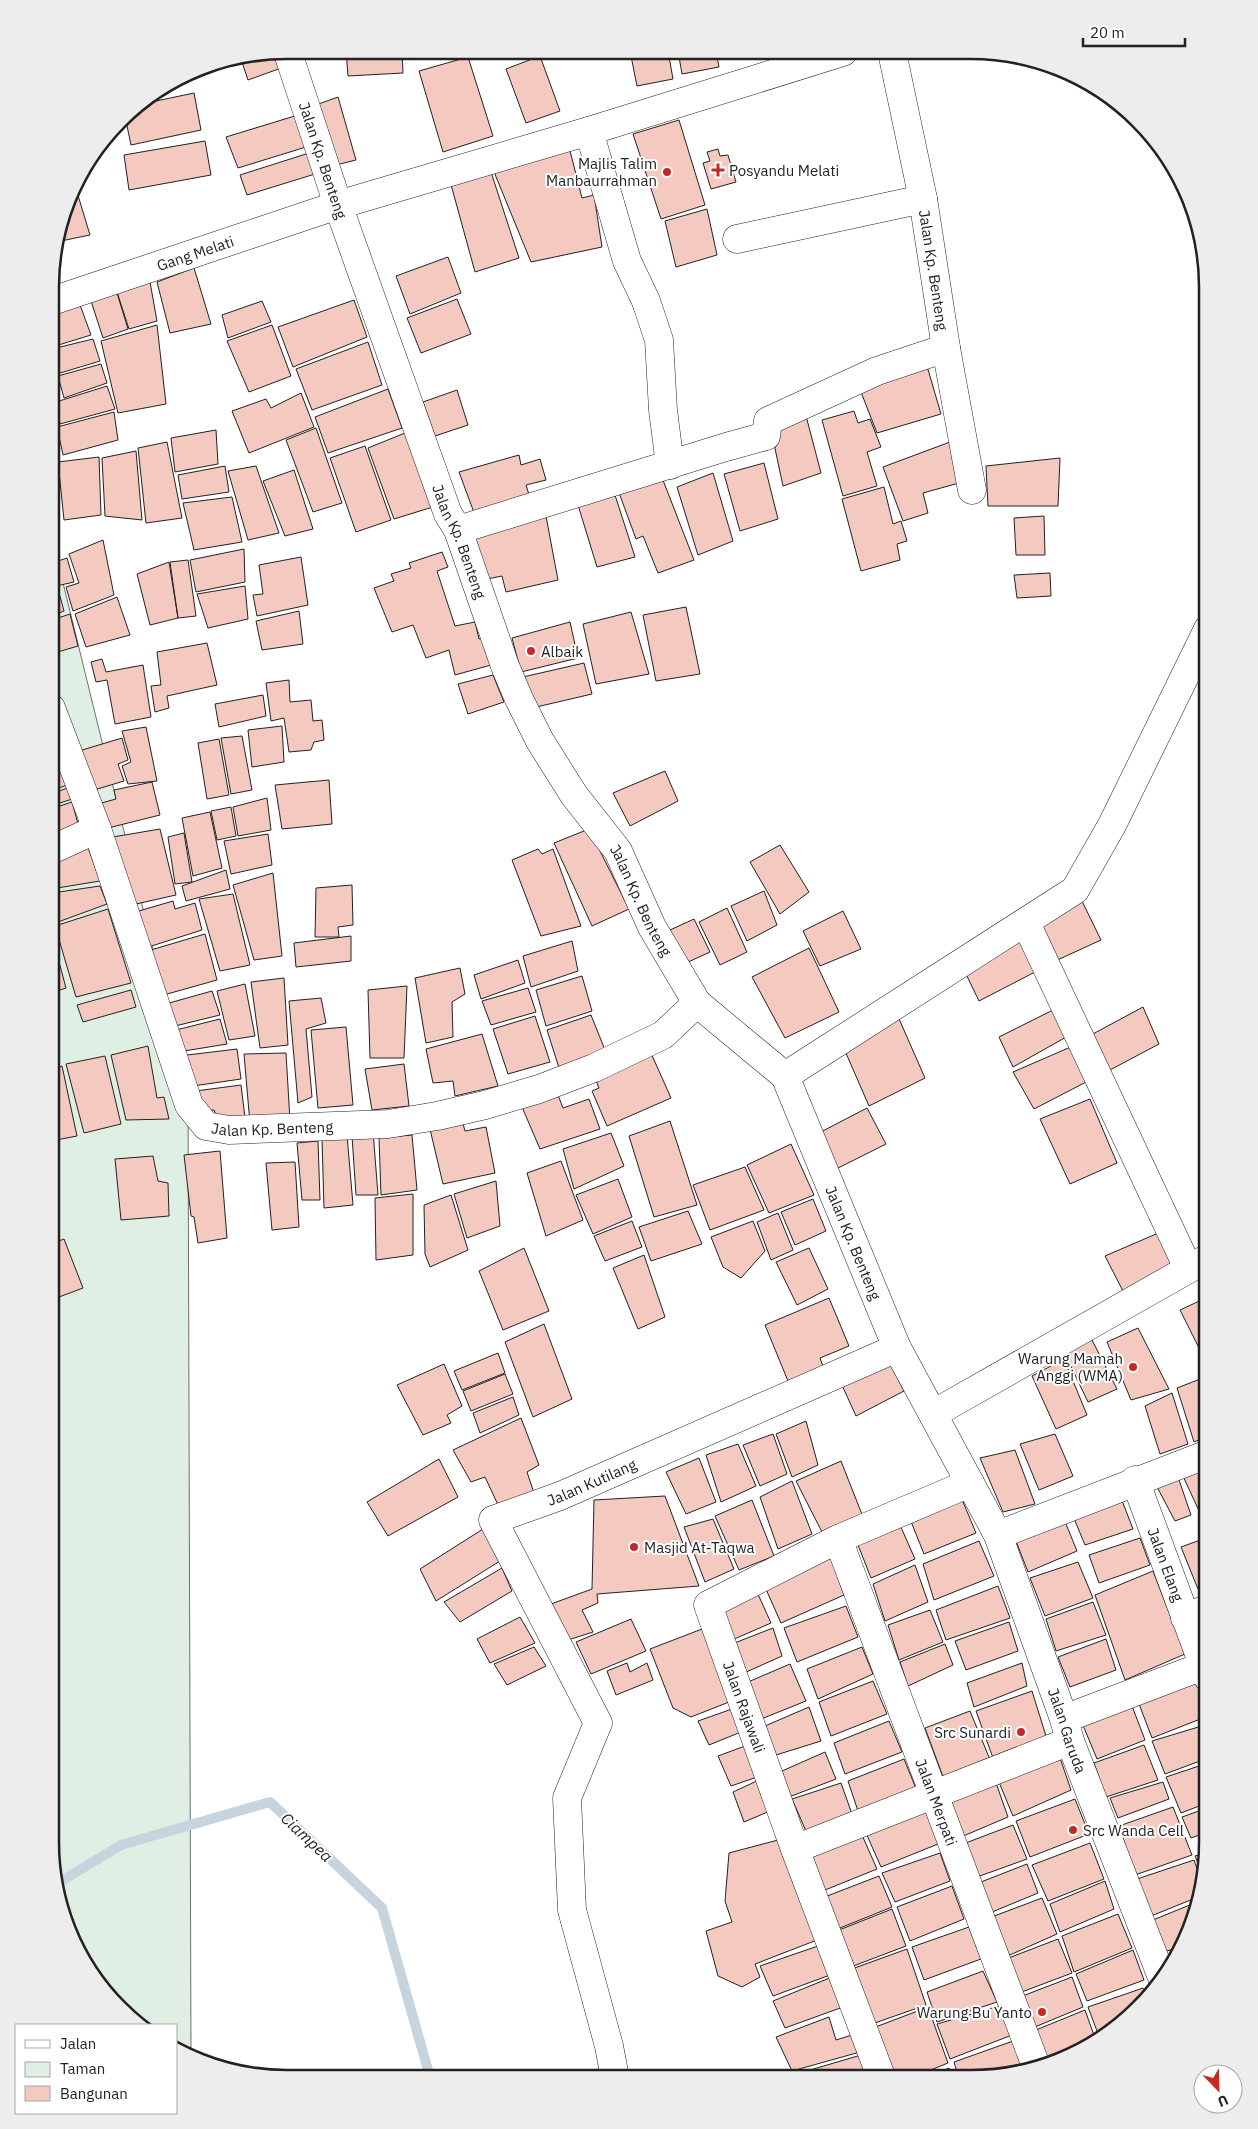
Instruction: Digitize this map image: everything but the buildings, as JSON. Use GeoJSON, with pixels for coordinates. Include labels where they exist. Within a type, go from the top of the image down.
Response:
{"type":"FeatureCollection","features":[{"type":"Feature","properties":{"kind":"street","name":"Jalan Kp. Benteng"},"geometry":{"type":"LineString","coordinates":[[290,59],[338,205],[448,514],[458,530],[518,699],[540,741],[574,795],[618,851],[652,927],[697,1003],[785,1076],[897,1348],[933,1414]]}},
{"type":"Feature","properties":{"kind":"street","name":"Gang Melati"},"geometry":{"type":"LineString","coordinates":[[59,299],[338,205],[589,131],[820,59]]}},
{"type":"Feature","properties":{"kind":"street","name":"Jalan Kp. Benteng"},"geometry":{"type":"LineString","coordinates":[[893,59],[923,199],[946,348],[972,490]]}},
{"type":"Feature","properties":{"kind":"street"},"geometry":{"type":"LineString","coordinates":[[589,131],[627,261],[646,301],[658,340],[663,410],[670,465]]}},
{"type":"Feature","properties":{"kind":"street"},"geometry":{"type":"LineString","coordinates":[[737,239],[923,199]]}},
{"type":"Feature","properties":{"kind":"street"},"geometry":{"type":"LineString","coordinates":[[458,530],[766,436],[768,421],[877,371],[946,348]]}},
{"type":"Feature","properties":{"kind":"street"},"geometry":{"type":"LineString","coordinates":[[785,1076],[1074,890],[1112,825],[1199,647]]}},
{"type":"Feature","properties":{"kind":"street","name":"Jalan Kp. Benteng"},"geometry":{"type":"LineString","coordinates":[[59,729],[97,829],[189,1105],[206,1126],[229,1130],[388,1124],[437,1116],[485,1105],[539,1089],[594,1068],[662,1035],[697,1003]]}},
{"type":"Feature","properties":{"kind":"street"},"geometry":{"type":"LineString","coordinates":[[59,846],[97,829]]}},
{"type":"Feature","properties":{"kind":"street"},"geometry":{"type":"LineString","coordinates":[[933,1414],[1198,1263],[1026,922]]}},
{"type":"Feature","properties":{"kind":"street","name":"Jalan Kutilang"},"geometry":{"type":"LineString","coordinates":[[614,2070],[609,2046],[572,1910],[567,1798],[598,1723],[494,1520],[560,1496],[897,1348]]}},
{"type":"Feature","properties":{"kind":"street","name":"Jalan Garuda"},"geometry":{"type":"LineString","coordinates":[[933,1414],[998,1536],[1067,1730],[1160,1971]]}},
{"type":"Feature","properties":{"kind":"street"},"geometry":{"type":"LineString","coordinates":[[998,1536],[1135,1480],[1199,1457]]}},
{"type":"Feature","properties":{"kind":"street","name":"Jalan Elang"},"geometry":{"type":"LineString","coordinates":[[1135,1480],[1196,1613],[1199,1633]]}},
{"type":"Feature","properties":{"kind":"street","name":"Jalan Rajawali"},"geometry":{"type":"LineString","coordinates":[[879,2070],[795,1849],[708,1605],[838,1539],[970,1483]]}},
{"type":"Feature","properties":{"kind":"street","name":"Jalan Merpati"},"geometry":{"type":"LineString","coordinates":[[838,1539],[1034,2061]]}},
{"type":"Feature","properties":{"kind":"street"},"geometry":{"type":"LineString","coordinates":[[795,1849],[935,1795],[1067,1730],[1199,1675]]}},
{"type":"Feature","properties":{"kind":"green space"},"geometry":{"type":"Polygon","coordinates":[[[59,567],[188,1092],[191,2049],[178,2043],[178,2024],[149,2024],[136,2014],[115,1993],[97,1969],[82,1943],[71,1915],[63,1887],[59,1857],[59,567]]]}},
{"type":"Feature","properties":{"kind":"waterway","name":"Ciampea"},"geometry":{"type":"LineString","coordinates":[[62,1881],[121,1845],[270,1802],[382,1908],[428,2070]]}},
{"type":"Feature","properties":{"kind":"place","name":"Posyandu Melati"},"geometry":{"type":"Point","coordinates":[718,170]}},
{"type":"Feature","properties":{"kind":"place","name":"Majlis Talim Manbaurrahman"},"geometry":{"type":"Point","coordinates":[667,172]}},
{"type":"Feature","properties":{"kind":"place","name":"Albaik"},"geometry":{"type":"Point","coordinates":[531,651]}},
{"type":"Feature","properties":{"kind":"place","name":"Warung Mamah Anggi (WMA)"},"geometry":{"type":"Point","coordinates":[1133,1367]}},
{"type":"Feature","properties":{"kind":"place","name":"Masjid At-Taqwa"},"geometry":{"type":"Point","coordinates":[634,1547]}},
{"type":"Feature","properties":{"kind":"place","name":"Src Sunardi"},"geometry":{"type":"Point","coordinates":[1021,1732]}},
{"type":"Feature","properties":{"kind":"place","name":"Src Wanda Cell"},"geometry":{"type":"Point","coordinates":[1073,1830]}},
{"type":"Feature","properties":{"kind":"place","name":"Warung Bu Yanto"},"geometry":{"type":"Point","coordinates":[1042,2012]}}]}
